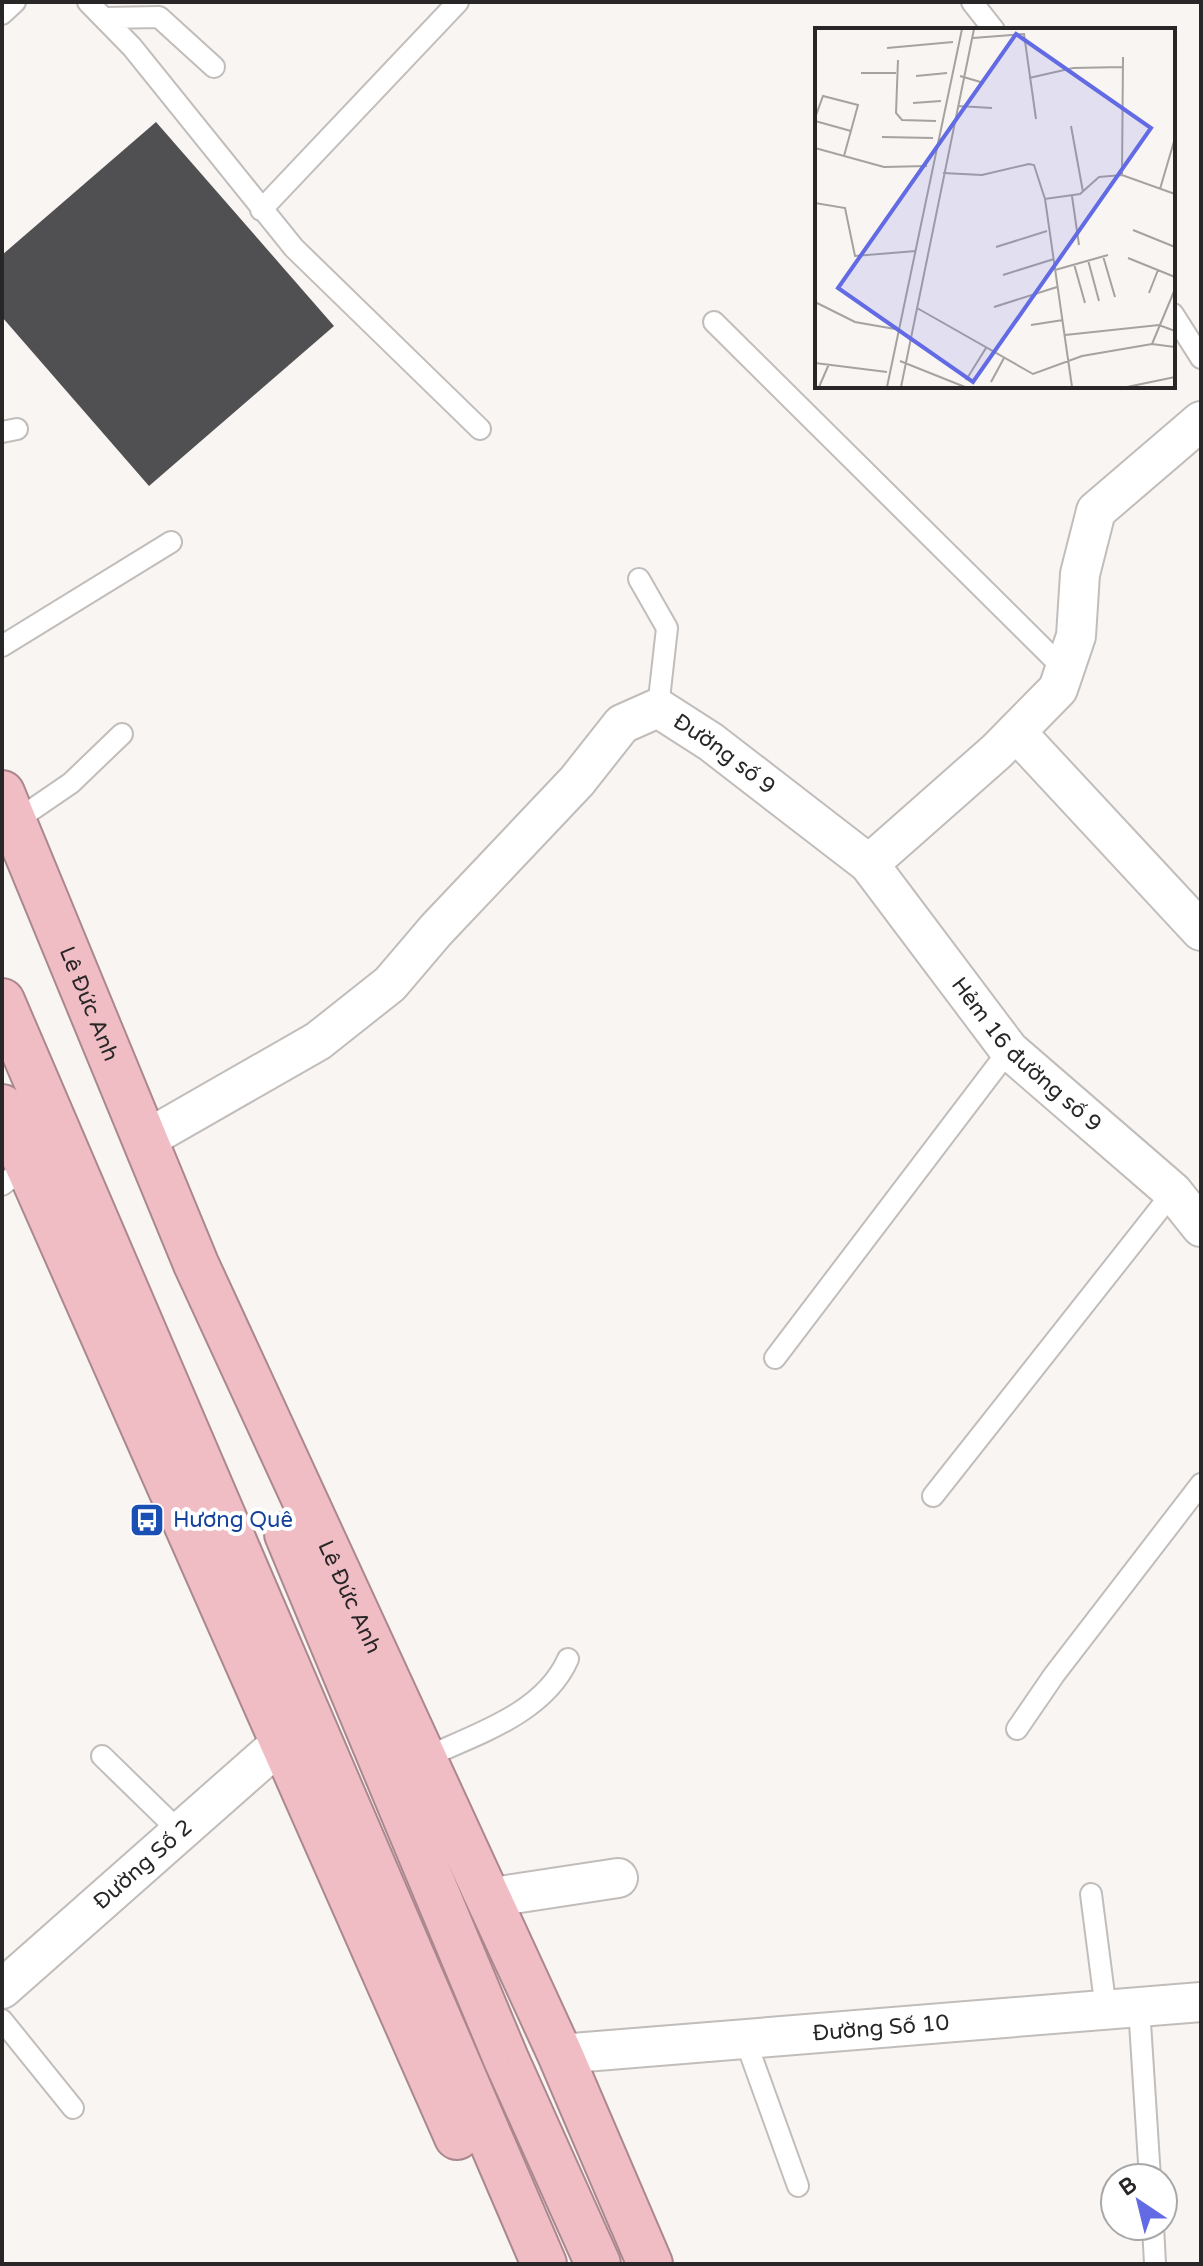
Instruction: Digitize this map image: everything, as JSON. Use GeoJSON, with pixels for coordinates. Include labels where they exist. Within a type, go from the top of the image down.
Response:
{"type":"FeatureCollection","features":[{"type":"Feature","properties":{"kind":"highway","name":"Lê Đức Anh"},"geometry":{"type":"LineString","coordinates":[[8,807],[196,1264],[560,2054],[650,2264]]}},
{"type":"Feature","properties":{"kind":"highway","name":"Lê Đức Anh"},"geometry":{"type":"LineString","coordinates":[[2,870],[359,1700],[506,2059],[598,2264]]}},
{"type":"Feature","properties":{"kind":"highway"},"geometry":{"type":"LineString","coordinates":[[2,1001],[512,2264]]}},
{"type":"Feature","properties":{"kind":"highway"},"geometry":{"type":"LineString","coordinates":[[2,1107],[15,1175],[298,1732],[544,2264]]}},
{"type":"Feature","properties":{"kind":"street"},"geometry":{"type":"LineString","coordinates":[[869,864],[1016,732],[1058,689],[1076,636],[1080,574],[1096,511],[1201,421]]}},
{"type":"Feature","properties":{"kind":"street","name":"Đường số 9"},"geometry":{"type":"LineString","coordinates":[[145,1140],[318,1041],[390,984],[436,930],[577,781],[622,724],[658,708],[711,742],[869,864]]}},
{"type":"Feature","properties":{"kind":"street"},"geometry":{"type":"LineString","coordinates":[[1016,732],[1201,931]]}},
{"type":"Feature","properties":{"kind":"street","name":"Hẻm 16 đường số 9"},"geometry":{"type":"LineString","coordinates":[[869,864],[1009,1050],[1173,1192],[1201,1227]]}},
{"type":"Feature","properties":{"kind":"street","name":"Đường Số 2"},"geometry":{"type":"LineString","coordinates":[[2,1989],[179,1831],[298,1732]]}},
{"type":"Feature","properties":{"kind":"street"},"geometry":{"type":"LineString","coordinates":[[487,1898],[618,1878]]}},
{"type":"Feature","properties":{"kind":"street","name":"Đường Số 10"},"geometry":{"type":"LineString","coordinates":[[560,2054],[1201,2002]]}},
{"type":"Feature","properties":{"kind":"lane"},"geometry":{"type":"LineString","coordinates":[[2,14],[15,2]]}},
{"type":"Feature","properties":{"kind":"lane"},"geometry":{"type":"LineString","coordinates":[[88,2],[132,47],[261,210],[335,291],[480,429]]}},
{"type":"Feature","properties":{"kind":"lane"},"geometry":{"type":"LineString","coordinates":[[261,210],[458,2]]}},
{"type":"Feature","properties":{"kind":"lane"},"geometry":{"type":"LineString","coordinates":[[972,2],[992,28]]}},
{"type":"Feature","properties":{"kind":"lane"},"geometry":{"type":"LineString","coordinates":[[105,18],[159,17],[214,67]]}},
{"type":"Feature","properties":{"kind":"lane"},"geometry":{"type":"LineString","coordinates":[[1175,317],[1201,358]]}},
{"type":"Feature","properties":{"kind":"lane"},"geometry":{"type":"LineString","coordinates":[[714,322],[1065,670]]}},
{"type":"Feature","properties":{"kind":"lane"},"geometry":{"type":"LineString","coordinates":[[2,646],[171,542]]}},
{"type":"Feature","properties":{"kind":"lane"},"geometry":{"type":"LineString","coordinates":[[639,579],[667,628],[658,708]]}},
{"type":"Feature","properties":{"kind":"lane"},"geometry":{"type":"LineString","coordinates":[[8,807],[71,783],[122,734]]}},
{"type":"Feature","properties":{"kind":"lane"},"geometry":{"type":"LineString","coordinates":[[775,1358],[1009,1050]]}},
{"type":"Feature","properties":{"kind":"lane"},"geometry":{"type":"LineString","coordinates":[[933,1496],[1173,1192]]}},
{"type":"Feature","properties":{"kind":"lane"},"geometry":{"type":"LineString","coordinates":[[1017,1729],[1054,1675],[1201,1484]]}},
{"type":"Feature","properties":{"kind":"lane"},"geometry":{"type":"LineString","coordinates":[[422,1759],[534,1703],[560,1678],[568,1659]]}},
{"type":"Feature","properties":{"kind":"lane"},"geometry":{"type":"LineString","coordinates":[[102,1756],[179,1831]]}},
{"type":"Feature","properties":{"kind":"lane"},"geometry":{"type":"LineString","coordinates":[[1091,1894],[1122,2008],[1147,2162]]}},
{"type":"Feature","properties":{"kind":"lane"},"geometry":{"type":"LineString","coordinates":[[2,2020],[73,2108]]}},
{"type":"Feature","properties":{"kind":"lane"},"geometry":{"type":"LineString","coordinates":[[745,2039],[798,2186]]}},
{"type":"Feature","properties":{"kind":"lane"},"geometry":{"type":"LineString","coordinates":[[1154,2242],[1155,2264]]}},
{"type":"Feature","properties":{"kind":"building"},"geometry":{"type":"Polygon","coordinates":[[[156,122],[334,326],[149,486],[2,317],[2,255],[156,122]]]}},
{"type":"Feature","properties":{"kind":"place","name":"Hương Quê"},"geometry":{"type":"Point","coordinates":[147,1520]}}]}
